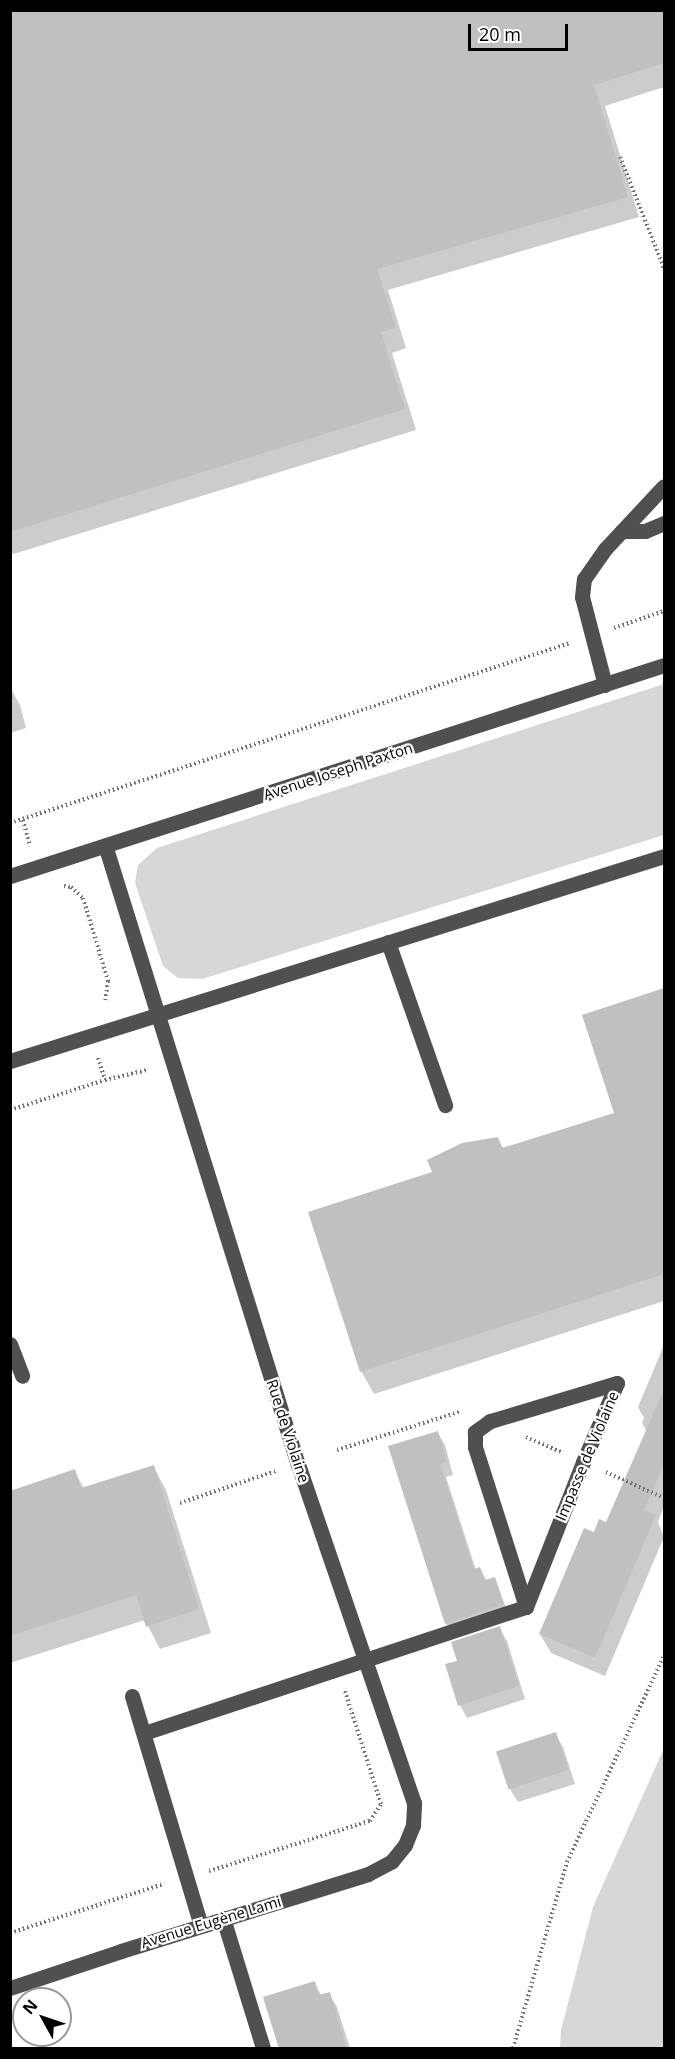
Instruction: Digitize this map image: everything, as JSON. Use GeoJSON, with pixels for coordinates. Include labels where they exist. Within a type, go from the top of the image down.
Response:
{"type":"FeatureCollection","features":[{"type":"Feature","properties":{"kind":"street"},"geometry":{"type":"LineString","coordinates":[[605,685],[582,597],[584,579],[605,549],[664,486]]}},
{"type":"Feature","properties":{"kind":"street"},"geometry":{"type":"LineString","coordinates":[[622,531],[645,531],[664,523]]}},
{"type":"Feature","properties":{"kind":"street","name":"Avenue Joseph Paxton"},"geometry":{"type":"LineString","coordinates":[[10,876],[664,665]]}},
{"type":"Feature","properties":{"kind":"street","name":"Rue de Violaine"},"geometry":{"type":"LineString","coordinates":[[105,845],[298,1465],[414,1803],[413,1825],[405,1845]]}},
{"type":"Feature","properties":{"kind":"street"},"geometry":{"type":"LineString","coordinates":[[10,1061],[664,856]]}},
{"type":"Feature","properties":{"kind":"street"},"geometry":{"type":"LineString","coordinates":[[388,942],[445,1105]]}},
{"type":"Feature","properties":{"kind":"street"},"geometry":{"type":"LineString","coordinates":[[10,1344],[22,1376]]}},
{"type":"Feature","properties":{"kind":"street","name":"Impasse de Violaine"},"geometry":{"type":"LineString","coordinates":[[618,1383],[583,1462],[526,1607],[475,1448],[475,1431],[490,1421],[618,1383]]}},
{"type":"Feature","properties":{"kind":"street"},"geometry":{"type":"LineString","coordinates":[[144,1733],[526,1607]]}},
{"type":"Feature","properties":{"kind":"street"},"geometry":{"type":"LineString","coordinates":[[132,1696],[201,1926]]}},
{"type":"Feature","properties":{"kind":"street","name":"Avenue Eugène Lami"},"geometry":{"type":"LineString","coordinates":[[10,1988],[223,1918],[369,1874],[392,1861],[405,1845]]}},
{"type":"Feature","properties":{"kind":"street"},"geometry":{"type":"LineString","coordinates":[[223,1918],[263,2049]]}},
{"type":"Feature","properties":{"kind":"path"},"geometry":{"type":"LineString","coordinates":[[620,157],[664,268]]}},
{"type":"Feature","properties":{"kind":"path"},"geometry":{"type":"LineString","coordinates":[[10,824],[664,611]]}},
{"type":"Feature","properties":{"kind":"path"},"geometry":{"type":"LineString","coordinates":[[23,819],[35,868],[43,887],[60,885],[71,887],[83,898],[108,981],[107,1002],[87,1012],[90,1036],[105,1080]]}},
{"type":"Feature","properties":{"kind":"path"},"geometry":{"type":"LineString","coordinates":[[10,1110],[146,1068],[150,1079]]}},
{"type":"Feature","properties":{"kind":"path"},"geometry":{"type":"LineString","coordinates":[[273,1460],[280,1482]]}},
{"type":"Feature","properties":{"kind":"path"},"geometry":{"type":"LineString","coordinates":[[180,1503],[276,1471]]}},
{"type":"Feature","properties":{"kind":"path"},"geometry":{"type":"LineString","coordinates":[[513,2049],[567,1862],[664,1656]]}},
{"type":"Feature","properties":{"kind":"path"},"geometry":{"type":"LineString","coordinates":[[10,1933],[370,1821],[381,1804],[339,1670]]}},
{"type":"Feature","properties":{"kind":"shaded area"},"geometry":{"type":"Polygon","coordinates":[[[664,684],[664,835],[202,979],[178,978],[163,966],[135,883],[138,865],[157,848],[664,684]]]}},
{"type":"Feature","properties":{"kind":"shaded area"},"geometry":{"type":"Polygon","coordinates":[[[664,1748],[664,2048],[560,2048],[561,2030],[593,1907],[664,1748]]]}},
{"type":"Feature","properties":{"kind":"building"},"geometry":{"type":"Polygon","coordinates":[[[10,10],[664,10],[664,63],[594,85],[628,197],[377,269],[396,328],[381,332],[405,409],[10,532],[10,10]]]}},
{"type":"Feature","properties":{"kind":"building"},"geometry":{"type":"Polygon","coordinates":[[[664,988],[664,1274],[360,1372],[308,1212],[432,1172],[427,1160],[462,1143],[498,1137],[502,1148],[614,1113],[582,1015],[664,988]]]}},
{"type":"Feature","properties":{"kind":"building"},"geometry":{"type":"Polygon","coordinates":[[[664,1389],[664,1464],[644,1510],[656,1515],[595,1658],[539,1634],[584,1528],[594,1532],[599,1519],[606,1522],[664,1389]]]}},
{"type":"Feature","properties":{"kind":"building"},"geometry":{"type":"Polygon","coordinates":[[[438,1431],[447,1462],[440,1464],[474,1569],[480,1567],[485,1580],[495,1577],[504,1604],[445,1624],[388,1446],[438,1431]]]}},
{"type":"Feature","properties":{"kind":"building"},"geometry":{"type":"Polygon","coordinates":[[[154,1465],[199,1609],[146,1627],[136,1595],[10,1636],[10,1491],[75,1469],[81,1488],[154,1465]]]}},
{"type":"Feature","properties":{"kind":"building"},"geometry":{"type":"Polygon","coordinates":[[[500,1626],[519,1686],[458,1706],[445,1664],[457,1661],[451,1642],[500,1626]]]}},
{"type":"Feature","properties":{"kind":"building"},"geometry":{"type":"Polygon","coordinates":[[[556,1732],[568,1770],[508,1790],[496,1751],[556,1732]]]}},
{"type":"Feature","properties":{"kind":"building"},"geometry":{"type":"Polygon","coordinates":[[[315,1981],[319,1995],[330,1992],[347,2049],[279,2049],[263,1997],[315,1981]]]}}]}
